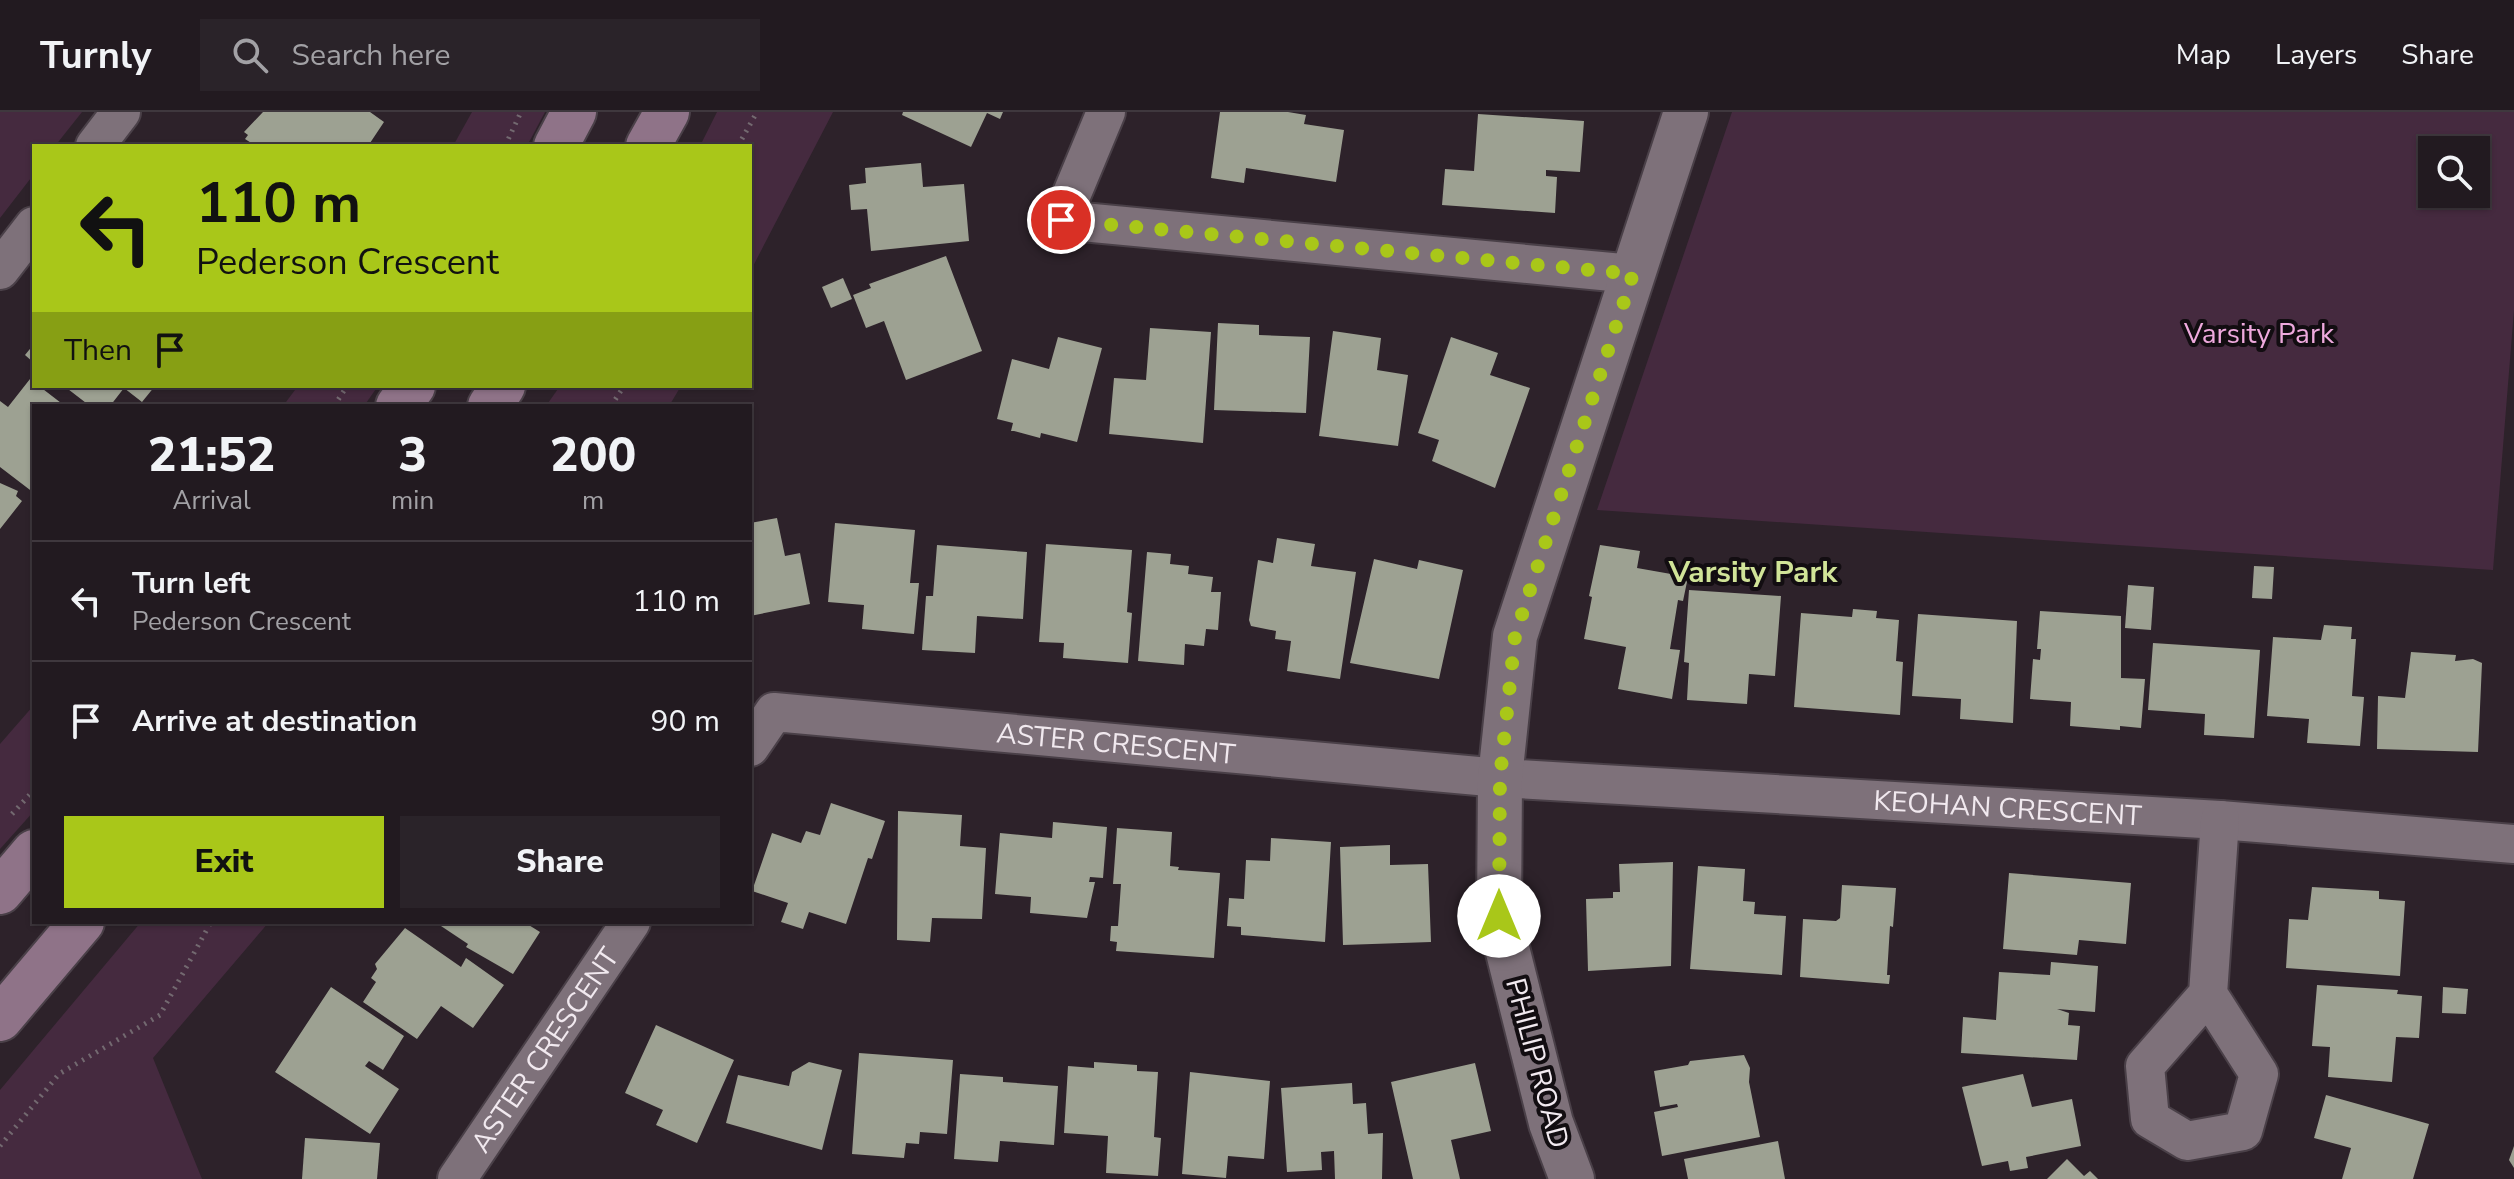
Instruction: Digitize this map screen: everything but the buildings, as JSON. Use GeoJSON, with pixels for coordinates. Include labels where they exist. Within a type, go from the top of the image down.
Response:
{"type":"FeatureCollection","features":[{"type":"Feature","properties":{"kind":"main road"},"geometry":{"type":"LineString","coordinates":[[557,144],[574,112]]}},
{"type":"Feature","properties":{"kind":"main road"},"geometry":{"type":"LineString","coordinates":[[649,144],[667,112]]}},
{"type":"Feature","properties":{"kind":"main road"},"geometry":{"type":"LineString","coordinates":[[0,892],[32,854]]}},
{"type":"Feature","properties":{"kind":"main road"},"geometry":{"type":"LineString","coordinates":[[0,1019],[80,924]]}},
{"type":"Feature","properties":{"kind":"street"},"geometry":{"type":"LineString","coordinates":[[97,144],[121,112]]}},
{"type":"Feature","properties":{"kind":"street"},"geometry":{"type":"LineString","coordinates":[[1106,112],[1061,220],[1633,274]]}},
{"type":"Feature","properties":{"kind":"street","name":"PHILIP ROAD"},"geometry":{"type":"LineString","coordinates":[[1572,1179],[1551,1123],[1499,916],[1500,778],[1515,636],[1686,112]]}},
{"type":"Feature","properties":{"kind":"street"},"geometry":{"type":"LineString","coordinates":[[0,270],[32,229]]}},
{"type":"Feature","properties":{"kind":"street","name":"ASTER CRESCENT"},"geometry":{"type":"LineString","coordinates":[[752,744],[774,712],[1500,778]]}},
{"type":"Feature","properties":{"kind":"street","name":"KEOHAN CRESCENT"},"geometry":{"type":"LineString","coordinates":[[1500,778],[2220,820],[2514,844]]}},
{"type":"Feature","properties":{"kind":"street"},"geometry":{"type":"LineString","coordinates":[[2208,994],[2220,820]]}},
{"type":"Feature","properties":{"kind":"street","name":"ASTER CRESCENT"},"geometry":{"type":"LineString","coordinates":[[457,1179],[630,924]]}},
{"type":"Feature","properties":{"kind":"path"},"geometry":{"type":"LineString","coordinates":[[506,144],[521,112]]}},
{"type":"Feature","properties":{"kind":"path"},"geometry":{"type":"LineString","coordinates":[[739,144],[757,112]]}},
{"type":"Feature","properties":{"kind":"path"},"geometry":{"type":"LineString","coordinates":[[8,818],[32,792]]}},
{"type":"Feature","properties":{"kind":"path"},"geometry":{"type":"LineString","coordinates":[[0,1146],[59,1074],[160,1015],[210,924]]}},
{"type":"Feature","properties":{"kind":"green space"},"geometry":{"type":"Polygon","coordinates":[[[0,112],[82,112],[57,144],[32,144],[32,177],[0,218],[0,112]]]}},
{"type":"Feature","properties":{"kind":"green space"},"geometry":{"type":"Polygon","coordinates":[[[472,112],[545,112],[528,144],[454,144],[472,112]]]}},
{"type":"Feature","properties":{"kind":"green space"},"geometry":{"type":"Polygon","coordinates":[[[717,112],[833,112],[752,268],[752,144],[701,144],[717,112]]]}},
{"type":"Feature","properties":{"kind":"green space","name":"Varsity Park"},"geometry":{"type":"Polygon","coordinates":[[[1732,112],[2514,112],[2514,310],[2493,570],[1597,510],[1732,112]]]}},
{"type":"Feature","properties":{"kind":"green space"},"geometry":{"type":"Polygon","coordinates":[[[296,388],[377,388],[365,404],[284,404],[296,388]]]}},
{"type":"Feature","properties":{"kind":"green space"},"geometry":{"type":"Polygon","coordinates":[[[559,388],[680,388],[670,404],[547,404],[559,388]]]}},
{"type":"Feature","properties":{"kind":"green space"},"geometry":{"type":"Polygon","coordinates":[[[32,707],[32,813],[0,849],[0,744],[32,707]]]}},
{"type":"Feature","properties":{"kind":"green space"},"geometry":{"type":"Polygon","coordinates":[[[139,924],[267,924],[153,1058],[202,1179],[0,1179],[0,1090],[139,924]]]}},
{"type":"Feature","properties":{"kind":"district","name":"Varsity Park"},"geometry":{"type":"Point","coordinates":[1753,572]}},
{"type":"Feature","properties":{"kind":"route"},"geometry":{"type":"LineString","coordinates":[[1061,220],[1633,274],[1515,636],[1500,778],[1499,916]]}}]}
